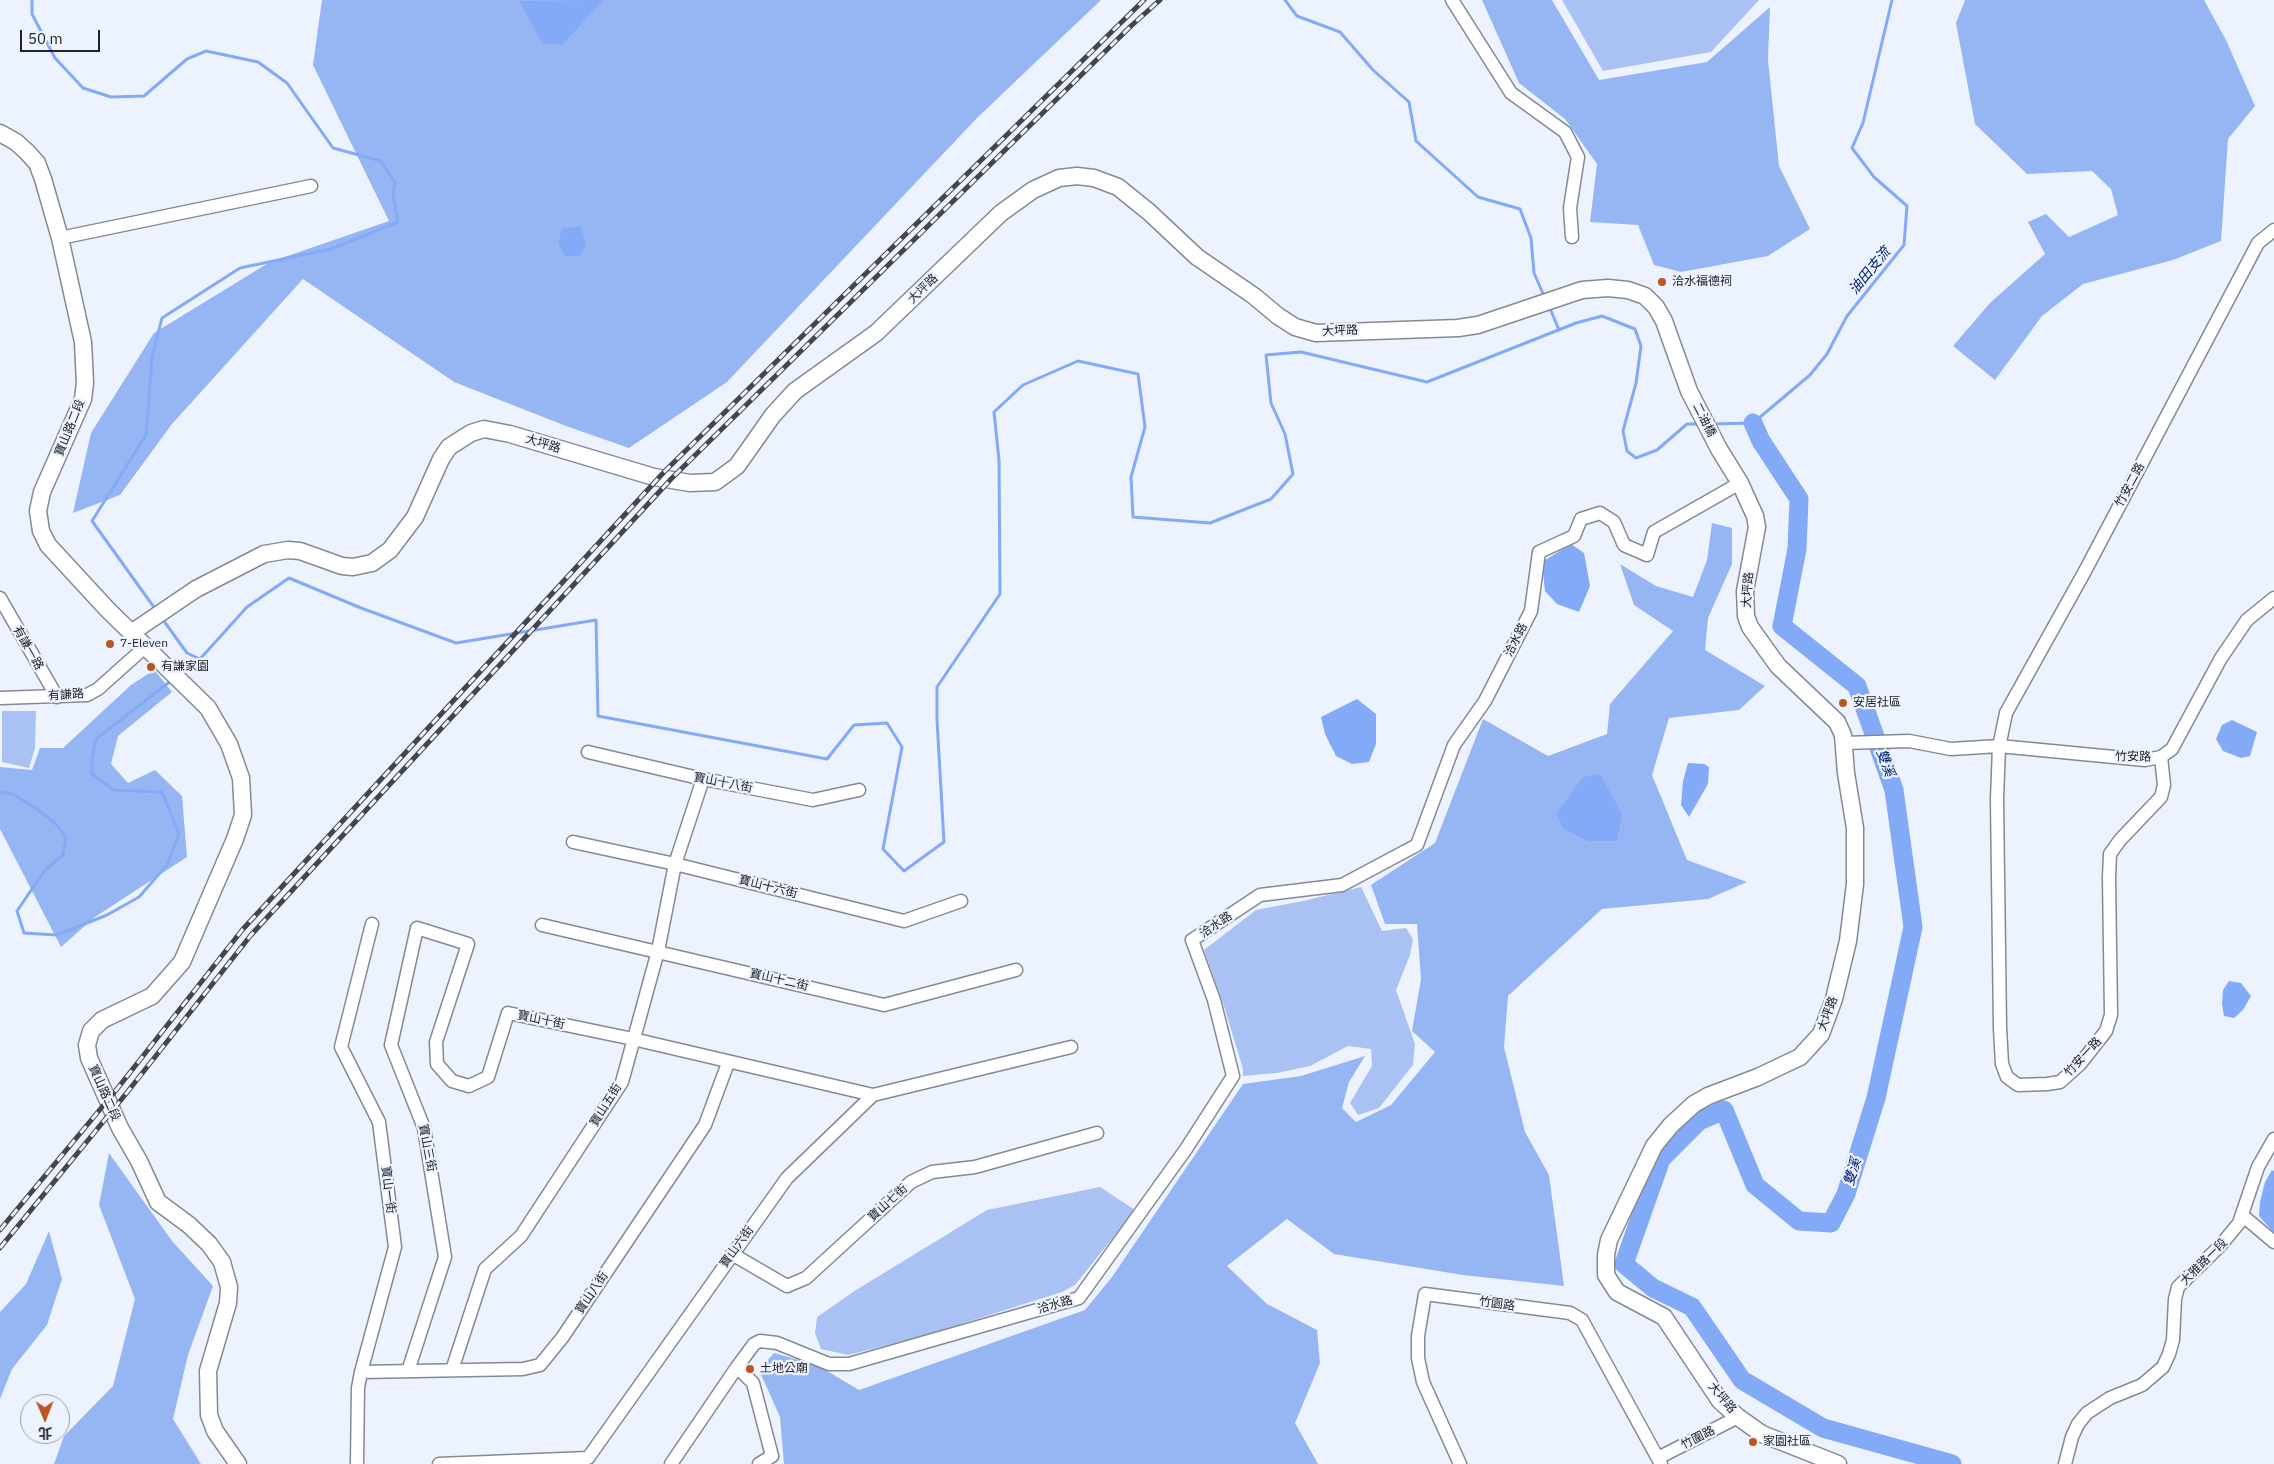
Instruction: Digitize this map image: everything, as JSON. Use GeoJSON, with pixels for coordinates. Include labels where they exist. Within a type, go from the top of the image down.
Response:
{"type":"FeatureCollection","features":[{"type":"Feature","properties":{"kind":"street"},"geometry":{"type":"LineString","coordinates":[[1452,0],[1511,93],[1565,132],[1578,157],[1570,208],[1572,237]]}},
{"type":"Feature","properties":{"kind":"street","name":"寶山路二段"},"geometry":{"type":"LineString","coordinates":[[0,133],[16,142],[37,163],[60,238],[79,318],[85,383],[81,407],[42,492],[38,511],[41,531],[55,552],[131,633],[208,708],[229,744],[241,778],[243,815],[235,839],[182,962],[152,996],[102,1020],[91,1031],[87,1045],[89,1058],[120,1128],[158,1202],[209,1244],[222,1262],[229,1287],[228,1304],[208,1371],[208,1415],[215,1431],[238,1464]]}},
{"type":"Feature","properties":{"kind":"street","name":"大坪路"},"geometry":{"type":"LineString","coordinates":[[131,633],[214,578],[264,554],[288,550],[342,566],[353,567],[372,563],[390,550],[415,517],[441,458],[449,447],[472,433],[484,430],[510,434],[654,477],[690,483],[715,482],[737,466],[773,415],[795,391],[876,333],[1007,208],[1032,190],[1059,178],[1077,176],[1094,178],[1118,187],[1149,212],[1197,257],[1254,296],[1278,316],[1296,327],[1316,333],[1458,328],[1496,320],[1557,297],[1582,290],[1608,288],[1628,290],[1645,296],[1656,307],[1664,321],[1689,391]]}},
{"type":"Feature","properties":{"kind":"street"},"geometry":{"type":"LineString","coordinates":[[60,238],[311,186]]}},
{"type":"Feature","properties":{"kind":"street","name":"竹安二路"},"geometry":{"type":"LineString","coordinates":[[1999,746],[2006,713],[2084,571],[2258,243],[2274,230]]}},
{"type":"Feature","properties":{"kind":"street","name":"二油橋"},"geometry":{"type":"LineString","coordinates":[[1689,391],[1719,449]]}},
{"type":"Feature","properties":{"kind":"street","name":"大坪路"},"geometry":{"type":"LineString","coordinates":[[1719,449],[1740,482],[1755,516],[1757,527],[1745,591],[1746,616],[1750,627],[1778,666],[1837,722],[1844,743],[1846,773],[1855,828],[1855,884],[1848,941],[1834,999],[1821,1034],[1800,1057],[1758,1077],[1708,1096],[1694,1104],[1671,1125],[1654,1146],[1609,1240],[1606,1255],[1606,1275],[1611,1286],[1629,1300],[1664,1318],[1720,1401],[1738,1418],[1762,1434],[1838,1464]]}},
{"type":"Feature","properties":{"kind":"street","name":"洽水路"},"geometry":{"type":"LineString","coordinates":[[671,1464],[737,1366],[754,1344],[760,1341],[777,1343],[830,1364],[849,1364],[1079,1298],[1186,1149],[1233,1076],[1214,1000],[1192,940],[1260,895],[1342,885],[1417,845],[1454,745],[1484,701],[1531,611],[1539,552],[1574,536],[1581,519],[1600,513],[1614,522],[1624,545],[1647,555],[1654,532],[1740,482]]}},
{"type":"Feature","properties":{"kind":"street","name":"有謙一路"},"geometry":{"type":"LineString","coordinates":[[0,598],[57,697]]}},
{"type":"Feature","properties":{"kind":"street","name":"竹安路"},"geometry":{"type":"LineString","coordinates":[[1844,743],[1909,741],[1951,749],[1999,746],[2145,760],[2161,757],[2172,749],[2221,658],[2247,620],[2274,598]]}},
{"type":"Feature","properties":{"kind":"street","name":"有謙路"},"geometry":{"type":"LineString","coordinates":[[0,698],[87,695],[98,689],[145,647]]}},
{"type":"Feature","properties":{"kind":"street","name":"竹安一路"},"geometry":{"type":"LineString","coordinates":[[1999,746],[1997,799],[2002,1064],[2006,1077],[2018,1084],[2060,1082],[2080,1064],[2106,1031],[2111,1015],[2110,854],[2120,840],[2161,797],[2164,785],[2161,757]]}},
{"type":"Feature","properties":{"kind":"street","name":"寶山十八街"},"geometry":{"type":"LineString","coordinates":[[588,752],[703,779],[813,800],[859,790]]}},
{"type":"Feature","properties":{"kind":"street","name":"寶山五街"},"geometry":{"type":"LineString","coordinates":[[452,1370],[485,1269],[521,1236],[622,1082],[658,951],[675,864],[703,779]]}},
{"type":"Feature","properties":{"kind":"street","name":"寶山十六街"},"geometry":{"type":"LineString","coordinates":[[573,842],[675,864],[904,921],[961,901]]}},
{"type":"Feature","properties":{"kind":"street","name":"寶山一街"},"geometry":{"type":"LineString","coordinates":[[357,1464],[358,1388],[395,1247],[379,1122],[341,1047],[372,924]]}},
{"type":"Feature","properties":{"kind":"street","name":"寶山十二街"},"geometry":{"type":"LineString","coordinates":[[542,925],[884,1005],[1016,970]]}},
{"type":"Feature","properties":{"kind":"street","name":"寶山十街"},"geometry":{"type":"LineString","coordinates":[[417,928],[468,944],[436,1042],[438,1064],[452,1081],[469,1086],[488,1077],[508,1013],[633,1039],[728,1063],[873,1095]]}},
{"type":"Feature","properties":{"kind":"street","name":"寶山三街"},"geometry":{"type":"LineString","coordinates":[[408,1371],[445,1257],[424,1128],[391,1045],[417,928]]}},
{"type":"Feature","properties":{"kind":"street"},"geometry":{"type":"LineString","coordinates":[[873,1095],[1071,1048]]}},
{"type":"Feature","properties":{"kind":"street","name":"寶山八街"},"geometry":{"type":"LineString","coordinates":[[361,1372],[523,1369],[540,1365],[562,1338],[705,1125],[728,1063]]}},
{"type":"Feature","properties":{"kind":"street","name":"寶山六街"},"geometry":{"type":"LineString","coordinates":[[439,1464],[588,1458],[787,1178],[873,1095]]}},
{"type":"Feature","properties":{"kind":"street","name":"寶山七街"},"geometry":{"type":"LineString","coordinates":[[732,1254],[787,1286],[806,1278],[911,1182],[932,1172],[975,1167],[1097,1133]]}},
{"type":"Feature","properties":{"kind":"street","name":"大雅路一段"},"geometry":{"type":"LineString","coordinates":[[2065,1464],[2072,1437],[2078,1424],[2087,1413],[2110,1398],[2142,1385],[2162,1367],[2169,1354],[2173,1340],[2175,1299],[2178,1287],[2231,1236],[2242,1216],[2258,1167],[2274,1139]]}},
{"type":"Feature","properties":{"kind":"street"},"geometry":{"type":"LineString","coordinates":[[2242,1216],[2274,1242]]}},
{"type":"Feature","properties":{"kind":"street","name":"竹園路"},"geometry":{"type":"LineString","coordinates":[[1460,1464],[1424,1382],[1418,1358],[1418,1336],[1425,1294],[1570,1313],[1582,1320],[1659,1461]]}},
{"type":"Feature","properties":{"kind":"street"},"geometry":{"type":"LineString","coordinates":[[737,1366],[753,1383],[772,1456],[758,1464]]}},
{"type":"Feature","properties":{"kind":"street","name":"竹圍路"},"geometry":{"type":"LineString","coordinates":[[1659,1461],[1738,1418]]}},
{"type":"Feature","properties":{"kind":"shaded area"},"geometry":{"type":"Polygon","coordinates":[[[322,0],[1101,0],[977,118],[727,382],[629,448],[566,426],[454,382],[303,279],[172,424],[120,495],[73,513],[91,433],[154,333],[270,262],[389,221],[313,65],[322,0]]]}},
{"type":"Feature","properties":{"kind":"shaded area"},"geometry":{"type":"Polygon","coordinates":[[[603,0],[562,45],[542,43],[519,1],[603,0]]]}},
{"type":"Feature","properties":{"kind":"shaded area"},"geometry":{"type":"Polygon","coordinates":[[[1482,0],[1552,0],[1599,80],[1707,62],[1770,7],[1768,60],[1779,166],[1810,229],[1768,256],[1681,272],[1654,265],[1638,225],[1590,222],[1597,164],[1565,119],[1519,83],[1482,0]]]}},
{"type":"Feature","properties":{"kind":"shaded area"},"geometry":{"type":"Polygon","coordinates":[[[1562,0],[1759,0],[1711,52],[1603,71],[1562,0]]]}},
{"type":"Feature","properties":{"kind":"shaded area"},"geometry":{"type":"Polygon","coordinates":[[[1965,0],[2204,0],[2226,40],[2255,106],[2228,139],[2221,241],[2173,260],[2083,284],[2042,316],[1995,380],[1953,346],[1990,303],[2045,254],[2028,222],[2046,214],[2069,237],[2118,215],[2111,189],[2092,171],[2027,174],[1975,124],[1956,23],[1965,0]]]}},
{"type":"Feature","properties":{"kind":"shaded area"},"geometry":{"type":"Polygon","coordinates":[[[581,226],[586,244],[581,255],[566,257],[558,243],[562,229],[581,226]]]}},
{"type":"Feature","properties":{"kind":"shaded area"},"geometry":{"type":"Polygon","coordinates":[[[1712,523],[1732,528],[1732,564],[1708,618],[1705,650],[1765,686],[1739,710],[1669,718],[1652,775],[1687,860],[1747,882],[1708,899],[1602,909],[1508,996],[1504,1047],[1525,1132],[1549,1175],[1564,1286],[1463,1275],[1334,1254],[1287,1219],[1227,1266],[1267,1304],[1317,1330],[1320,1363],[1295,1423],[1318,1464],[784,1464],[780,1417],[759,1370],[774,1353],[817,1365],[859,1390],[1085,1310],[1112,1277],[1243,1084],[1301,1076],[1365,1056],[1349,1082],[1342,1108],[1356,1122],[1391,1105],[1435,1052],[1412,1031],[1421,979],[1417,924],[1385,924],[1371,885],[1435,843],[1483,719],[1548,756],[1607,734],[1610,704],[1673,631],[1634,605],[1620,564],[1656,586],[1693,597],[1707,560],[1712,523]]]}},
{"type":"Feature","properties":{"kind":"shaded area"},"geometry":{"type":"Polygon","coordinates":[[[1571,544],[1584,553],[1590,586],[1579,612],[1557,604],[1545,591],[1542,562],[1571,544]]]}},
{"type":"Feature","properties":{"kind":"shaded area"},"geometry":{"type":"Polygon","coordinates":[[[156,672],[172,692],[118,736],[111,764],[128,783],[155,770],[182,796],[187,857],[95,917],[61,947],[0,829],[0,767],[32,770],[40,748],[63,748],[131,685],[148,674],[156,672]]]}},
{"type":"Feature","properties":{"kind":"shaded area"},"geometry":{"type":"Polygon","coordinates":[[[1357,699],[1376,714],[1376,744],[1369,762],[1352,764],[1336,756],[1325,734],[1321,717],[1357,699]]]}},
{"type":"Feature","properties":{"kind":"shaded area"},"geometry":{"type":"Polygon","coordinates":[[[2,711],[36,711],[35,748],[29,768],[2,762],[2,711]]]}},
{"type":"Feature","properties":{"kind":"shaded area"},"geometry":{"type":"Polygon","coordinates":[[[2232,720],[2257,732],[2250,756],[2241,758],[2223,751],[2216,739],[2222,725],[2232,720]]]}},
{"type":"Feature","properties":{"kind":"shaded area"},"geometry":{"type":"Polygon","coordinates":[[[1688,763],[1704,764],[1709,767],[1708,784],[1689,817],[1681,805],[1683,781],[1688,763]]]}},
{"type":"Feature","properties":{"kind":"shaded area"},"geometry":{"type":"Polygon","coordinates":[[[1600,774],[1622,814],[1617,841],[1588,841],[1564,829],[1556,814],[1583,777],[1600,774]]]}},
{"type":"Feature","properties":{"kind":"shaded area"},"geometry":{"type":"Polygon","coordinates":[[[1361,887],[1382,931],[1406,928],[1413,939],[1410,955],[1396,990],[1415,1044],[1413,1065],[1379,1108],[1358,1115],[1350,1103],[1372,1066],[1371,1049],[1348,1046],[1310,1066],[1277,1073],[1243,1076],[1243,1069],[1224,1006],[1204,950],[1256,910],[1361,887]]]}},
{"type":"Feature","properties":{"kind":"shaded area"},"geometry":{"type":"Polygon","coordinates":[[[2229,981],[2241,983],[2251,996],[2243,1010],[2234,1018],[2224,1016],[2222,1004],[2223,990],[2229,981]]]}},
{"type":"Feature","properties":{"kind":"shaded area"},"geometry":{"type":"Polygon","coordinates":[[[109,1153],[172,1241],[213,1286],[188,1355],[173,1419],[201,1464],[54,1464],[61,1444],[70,1444],[70,1430],[113,1386],[135,1299],[99,1205],[109,1153]]]}},
{"type":"Feature","properties":{"kind":"shaded area"},"geometry":{"type":"Polygon","coordinates":[[[2272,1170],[2274,1171],[2274,1233],[2259,1216],[2265,1182],[2272,1170]]]}},
{"type":"Feature","properties":{"kind":"shaded area"},"geometry":{"type":"Polygon","coordinates":[[[1100,1187],[1135,1210],[1075,1285],[1062,1292],[923,1336],[848,1355],[821,1349],[815,1333],[817,1317],[856,1290],[987,1210],[1100,1187]]]}},
{"type":"Feature","properties":{"kind":"shaded area"},"geometry":{"type":"Polygon","coordinates":[[[49,1231],[62,1279],[47,1325],[12,1369],[0,1399],[0,1312],[26,1284],[49,1231]]]}},
{"type":"Feature","properties":{"kind":"waterway"},"geometry":{"type":"LineString","coordinates":[[32,0],[32,14],[55,58],[83,88],[111,97],[144,96],[187,59],[206,51],[258,62],[287,83],[333,148],[381,161],[395,183],[393,194],[398,222],[331,249],[240,268],[162,318],[152,357],[146,435],[92,521],[156,610]]}},
{"type":"Feature","properties":{"kind":"waterway"},"geometry":{"type":"LineString","coordinates":[[1285,0],[1297,16],[1340,32],[1373,70],[1409,102],[1416,141],[1478,197],[1520,209],[1531,238],[1534,273],[1545,298]]}},
{"type":"Feature","properties":{"kind":"waterway","name":"油田支流"},"geometry":{"type":"LineString","coordinates":[[1712,424],[1753,423],[1810,375],[1827,354],[1847,316],[1904,245],[1907,206],[1874,177],[1852,148],[1863,123],[1892,0]]}},
{"type":"Feature","properties":{"kind":"waterway"},"geometry":{"type":"LineString","coordinates":[[1549,306],[1559,330]]}},
{"type":"Feature","properties":{"kind":"waterway"},"geometry":{"type":"LineString","coordinates":[[161,617],[187,653],[200,659],[247,607],[289,578],[361,608],[456,643],[596,620],[598,716],[827,759],[854,725],[887,723],[902,747],[883,849],[904,871],[944,842],[937,687],[1000,594],[999,460],[994,412],[1023,385],[1078,361],[1138,374],[1145,427],[1131,477],[1133,517],[1210,523],[1271,499],[1293,474],[1285,434],[1271,403],[1266,355],[1301,352],[1427,382],[1576,323],[1602,316],[1635,329],[1641,346],[1636,383],[1623,431],[1627,451],[1636,458],[1657,450],[1687,424],[1701,424]]}},
{"type":"Feature","properties":{"kind":"waterway","name":"雙溪"},"geometry":{"type":"LineString","coordinates":[[1753,423],[1761,441],[1799,499],[1797,549],[1782,626],[1857,686],[1894,790],[1913,927],[1876,1098],[1846,1194],[1831,1223],[1799,1221],[1755,1185],[1724,1110],[1699,1121],[1661,1159],[1624,1264],[1653,1288],[1692,1307],[1742,1380],[1823,1428],[1952,1464]]}},
{"type":"Feature","properties":{"kind":"waterway"},"geometry":{"type":"LineString","coordinates":[[181,673],[200,659]]}},
{"type":"Feature","properties":{"kind":"waterway"},"geometry":{"type":"LineString","coordinates":[[0,792],[13,794],[37,809],[56,824],[66,838],[63,855],[45,870],[17,911],[24,933],[57,935],[107,915],[139,897],[167,865],[179,834],[162,792],[114,790],[92,774],[92,758],[96,739],[172,680]]}},
{"type":"Feature","properties":{"kind":"railway"},"geometry":{"type":"LineString","coordinates":[[0,1230],[117,1089],[243,929],[665,471],[1144,0]]}},
{"type":"Feature","properties":{"kind":"railway"},"geometry":{"type":"LineString","coordinates":[[0,1248],[125,1095],[251,935],[672,478],[1131,26],[1160,0]]}},
{"type":"Feature","properties":{"kind":"place","name":"洽水福德祠"},"geometry":{"type":"Point","coordinates":[1662,282]}},
{"type":"Feature","properties":{"kind":"place","name":"7-Eleven"},"geometry":{"type":"Point","coordinates":[110,644]}},
{"type":"Feature","properties":{"kind":"place","name":"有謙家園"},"geometry":{"type":"Point","coordinates":[151,667]}},
{"type":"Feature","properties":{"kind":"place","name":"安居社區"},"geometry":{"type":"Point","coordinates":[1843,703]}},
{"type":"Feature","properties":{"kind":"place","name":"土地公廟"},"geometry":{"type":"Point","coordinates":[750,1369]}},
{"type":"Feature","properties":{"kind":"place","name":"家園社區"},"geometry":{"type":"Point","coordinates":[1753,1442]}}]}
